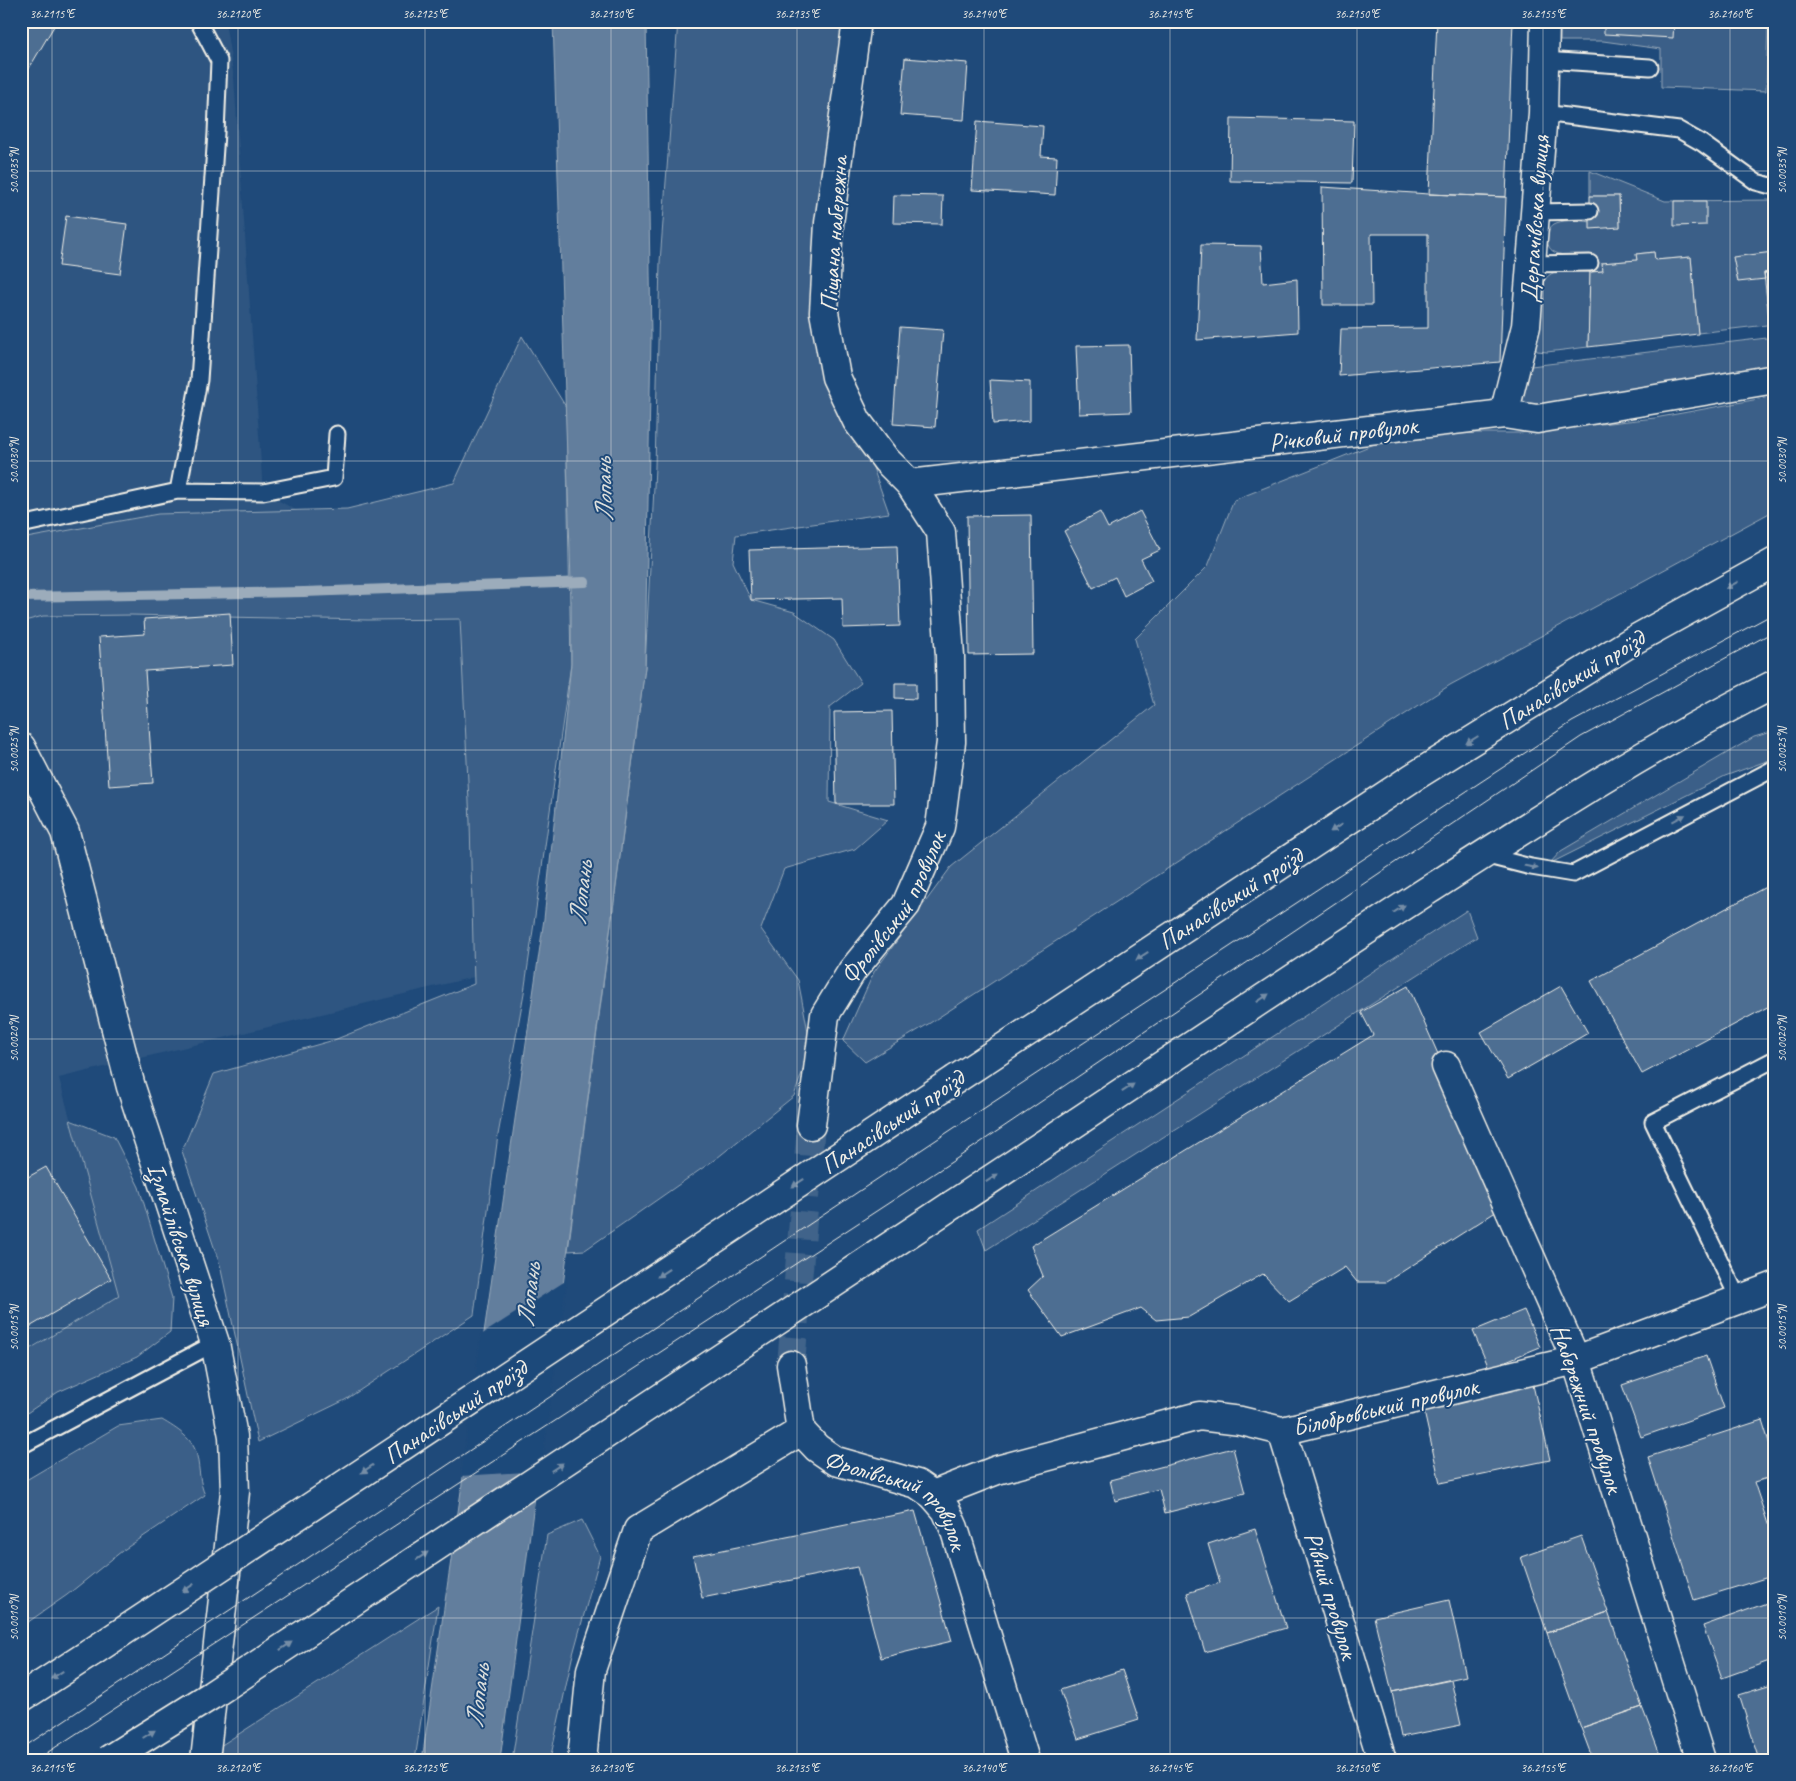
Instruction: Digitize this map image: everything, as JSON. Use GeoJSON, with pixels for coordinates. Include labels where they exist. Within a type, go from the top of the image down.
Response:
{"type":"FeatureCollection","features":[{"type":"Feature","properties":{"kind":"street","name":"Піщана набережна"},"geometry":{"type":"LineString","coordinates":[[857,21],[829,223],[824,312],[836,377],[857,421],[886,460],[910,484]]}},
{"type":"Feature","properties":{"kind":"street","name":"Дергачівська вулиця"},"geometry":{"type":"LineString","coordinates":[[1504,414],[1526,326],[1543,113],[1545,21]]}},
{"type":"Feature","properties":{"kind":"street","name":"Річковий провулок"},"geometry":{"type":"LineString","coordinates":[[910,484],[1504,414],[1537,420],[1775,379]]}},
{"type":"Feature","properties":{"kind":"street","name":"Фролівський провулок"},"geometry":{"type":"LineString","coordinates":[[811,1125],[825,1015],[852,971],[906,905],[940,827],[951,742],[950,656],[941,532],[910,484]]}},
{"type":"Feature","properties":{"kind":"street","name":"Панасівський проїзд"},"geometry":{"type":"LineString","coordinates":[[21,1698],[1412,778],[1634,640],[1775,562]]}},
{"type":"Feature","properties":{"kind":"street"},"geometry":{"type":"LineString","coordinates":[[108,1760],[220,1690],[1484,855],[1579,794],[1722,710],[1775,684]]}},
{"type":"Feature","properties":{"kind":"street","name":"Ізмайлівська вулиця"},"geometry":{"type":"LineString","coordinates":[[21,747],[65,832],[131,1087],[215,1344],[233,1436],[235,1492],[205,1760]]}},
{"type":"Feature","properties":{"kind":"street","name":"Набережний провулок"},"geometry":{"type":"LineString","coordinates":[[1446,1066],[1576,1360],[1701,1760]]}},
{"type":"Feature","properties":{"kind":"street","name":"Білобровський провулок"},"geometry":{"type":"LineString","coordinates":[[933,1495],[997,1470],[1199,1416],[1241,1421],[1282,1431],[1576,1360],[1738,1298],[1775,1286]]}},
{"type":"Feature","properties":{"kind":"street","name":"Фролівський провулок"},"geometry":{"type":"LineString","coordinates":[[791,1366],[801,1431],[816,1448],[836,1462],[917,1484],[933,1495],[946,1510],[954,1528],[1025,1760]]}},
{"type":"Feature","properties":{"kind":"street"},"geometry":{"type":"LineString","coordinates":[[582,1760],[590,1670],[638,1530],[801,1431]]}},
{"type":"Feature","properties":{"kind":"street","name":"Рівний провулок"},"geometry":{"type":"LineString","coordinates":[[1282,1431],[1382,1760]]}},
{"type":"Feature","properties":{"kind":"lane"},"geometry":{"type":"LineString","coordinates":[[178,491],[199,380],[216,133],[219,61],[198,21]]}},
{"type":"Feature","properties":{"kind":"lane"},"geometry":{"type":"LineString","coordinates":[[1544,60],[1650,66]]}},
{"type":"Feature","properties":{"kind":"lane"},"geometry":{"type":"LineString","coordinates":[[1543,113],[1679,130],[1702,143],[1756,182],[1775,187]]}},
{"type":"Feature","properties":{"kind":"lane"},"geometry":{"type":"LineString","coordinates":[[1535,212],[1590,211]]}},
{"type":"Feature","properties":{"kind":"lane"},"geometry":{"type":"LineString","coordinates":[[1531,264],[1590,263]]}},
{"type":"Feature","properties":{"kind":"lane"},"geometry":{"type":"LineString","coordinates":[[21,525],[178,491],[263,492],[334,478],[337,434]]}},
{"type":"Feature","properties":{"kind":"lane"},"geometry":{"type":"LineString","coordinates":[[1484,855],[1531,867],[1573,874],[1775,768]]}},
{"type":"Feature","properties":{"kind":"lane"},"geometry":{"type":"LineString","coordinates":[[1738,1298],[1653,1122],[1775,1059]]}},
{"type":"Feature","properties":{"kind":"lane"},"geometry":{"type":"LineString","coordinates":[[21,1446],[215,1344]]}},
{"type":"Feature","properties":{"kind":"shaded area"},"geometry":{"type":"Polygon","coordinates":[[[21,21],[225,21],[234,78],[263,492],[481,612],[478,976],[59,1078],[119,1296],[21,1353],[21,21]]]}},
{"type":"Feature","properties":{"kind":"shaded area"},"geometry":{"type":"Polygon","coordinates":[[[678,21],[858,21],[825,292],[853,411],[889,513],[736,535],[733,562],[751,600],[794,612],[834,640],[861,683],[830,707],[829,802],[888,820],[855,849],[784,869],[761,929],[798,980],[811,1047],[794,1096],[717,1158],[585,1250],[568,1251],[645,667],[655,467],[660,262],[678,21]]]}},
{"type":"Feature","properties":{"kind":"shaded area"},"geometry":{"type":"Polygon","coordinates":[[[1560,21],[1768,21],[1766,91],[1661,87],[1661,49],[1603,41],[1560,41],[1560,21]]]}},
{"type":"Feature","properties":{"kind":"shaded area"},"geometry":{"type":"Polygon","coordinates":[[[1590,171],[1665,201],[1775,200],[1775,324],[1698,333],[1691,257],[1655,260],[1654,252],[1636,254],[1637,260],[1602,263],[1603,271],[1590,272],[1590,255],[1562,255],[1551,250],[1548,244],[1550,230],[1554,224],[1560,222],[1587,221],[1620,227],[1619,196],[1590,196],[1590,171]]]}},
{"type":"Feature","properties":{"kind":"shaded area"},"geometry":{"type":"Polygon","coordinates":[[[1563,270],[1590,272],[1588,347],[1547,352],[1537,351],[1534,345],[1542,284],[1546,278],[1557,271],[1563,270]]]}},
{"type":"Feature","properties":{"kind":"shaded area"},"geometry":{"type":"Polygon","coordinates":[[[522,336],[566,407],[571,664],[524,993],[498,1135],[474,1315],[345,1400],[258,1442],[220,1265],[182,1151],[214,1074],[334,1040],[474,984],[470,822],[460,619],[368,620],[131,615],[43,616],[21,622],[21,539],[158,514],[347,509],[454,483],[522,336]]]}},
{"type":"Feature","properties":{"kind":"shaded area"},"geometry":{"type":"Polygon","coordinates":[[[1775,337],[1775,367],[1546,408],[1525,404],[1521,398],[1522,388],[1531,366],[1775,337]]]}},
{"type":"Feature","properties":{"kind":"shaded area"},"geometry":{"type":"Polygon","coordinates":[[[1775,396],[1775,510],[1450,685],[930,1023],[865,1062],[843,1041],[874,972],[951,867],[1154,705],[1135,639],[1208,566],[1234,500],[1402,433],[1519,433],[1655,418],[1775,396]]]}},
{"type":"Feature","properties":{"kind":"shaded area"},"geometry":{"type":"Polygon","coordinates":[[[1775,731],[1775,758],[1725,776],[1549,864],[1561,851],[1754,737],[1775,731]]]}},
{"type":"Feature","properties":{"kind":"shaded area"},"geometry":{"type":"Polygon","coordinates":[[[1467,910],[1477,937],[986,1250],[978,1229],[1467,910]]]}},
{"type":"Feature","properties":{"kind":"shaded area"},"geometry":{"type":"Polygon","coordinates":[[[70,1120],[114,1137],[139,1187],[172,1298],[170,1332],[137,1357],[58,1392],[21,1417],[21,1354],[119,1296],[70,1120]]]}},
{"type":"Feature","properties":{"kind":"shaded area"},"geometry":{"type":"Polygon","coordinates":[[[162,1420],[179,1431],[192,1444],[197,1456],[205,1495],[122,1551],[67,1595],[21,1627],[21,1483],[118,1426],[162,1420]]]}},
{"type":"Feature","properties":{"kind":"shaded area"},"geometry":{"type":"Polygon","coordinates":[[[582,1520],[600,1556],[572,1658],[550,1760],[512,1760],[547,1535],[582,1520]]]}},
{"type":"Feature","properties":{"kind":"shaded area"},"geometry":{"type":"Polygon","coordinates":[[[438,1606],[415,1760],[216,1760],[217,1748],[438,1606]]]}},
{"type":"Feature","properties":{"kind":"water","name":"Лопань"},"geometry":{"type":"Polygon","coordinates":[[[553,21],[646,21],[651,336],[645,667],[500,1760],[422,1760],[544,919],[571,664],[571,582],[553,21]]]}},
{"type":"Feature","properties":{"kind":"pier"},"geometry":{"type":"Polygon","coordinates":[[[567,1280],[541,1471],[461,1476],[481,1335],[567,1280]]]}},
{"type":"Feature","properties":{"kind":"building"},"geometry":{"type":"Polygon","coordinates":[[[21,21],[57,21],[21,82],[21,21]]]}},
{"type":"Feature","properties":{"kind":"building"},"geometry":{"type":"Polygon","coordinates":[[[1437,21],[1513,21],[1506,197],[1429,194],[1437,21]]]}},
{"type":"Feature","properties":{"kind":"building"},"geometry":{"type":"Polygon","coordinates":[[[1604,21],[1674,21],[1673,38],[1604,34],[1604,21]]]}},
{"type":"Feature","properties":{"kind":"building"},"geometry":{"type":"Polygon","coordinates":[[[905,58],[968,63],[964,120],[900,115],[905,58]]]}},
{"type":"Feature","properties":{"kind":"building"},"geometry":{"type":"Polygon","coordinates":[[[1231,118],[1354,121],[1352,183],[1230,181],[1231,118]]]}},
{"type":"Feature","properties":{"kind":"building"},"geometry":{"type":"Polygon","coordinates":[[[977,121],[1043,126],[1041,156],[1057,157],[1055,195],[972,190],[977,121]]]}},
{"type":"Feature","properties":{"kind":"building"},"geometry":{"type":"Polygon","coordinates":[[[1322,187],[1506,197],[1500,362],[1339,376],[1341,329],[1428,328],[1428,234],[1371,234],[1372,305],[1323,305],[1322,187]]]}},
{"type":"Feature","properties":{"kind":"building"},"geometry":{"type":"Polygon","coordinates":[[[894,195],[943,196],[942,224],[893,223],[894,195]]]}},
{"type":"Feature","properties":{"kind":"building"},"geometry":{"type":"Polygon","coordinates":[[[1590,196],[1619,196],[1620,227],[1590,229],[1590,196]]]}},
{"type":"Feature","properties":{"kind":"building"},"geometry":{"type":"Polygon","coordinates":[[[1674,201],[1706,201],[1706,225],[1674,226],[1674,201]]]}},
{"type":"Feature","properties":{"kind":"building"},"geometry":{"type":"Polygon","coordinates":[[[66,216],[127,224],[120,274],[59,266],[66,216]]]}},
{"type":"Feature","properties":{"kind":"building"},"geometry":{"type":"Polygon","coordinates":[[[1201,245],[1261,246],[1263,283],[1297,279],[1298,332],[1197,340],[1201,245]]]}},
{"type":"Feature","properties":{"kind":"building"},"geometry":{"type":"Polygon","coordinates":[[[1654,252],[1655,260],[1691,257],[1698,334],[1588,347],[1590,272],[1603,271],[1602,263],[1637,260],[1636,254],[1654,252]]]}},
{"type":"Feature","properties":{"kind":"building"},"geometry":{"type":"Polygon","coordinates":[[[1773,252],[1775,272],[1764,273],[1765,279],[1738,282],[1733,257],[1773,252]]]}},
{"type":"Feature","properties":{"kind":"building"},"geometry":{"type":"Polygon","coordinates":[[[1775,272],[1775,319],[1769,319],[1764,273],[1775,272]]]}},
{"type":"Feature","properties":{"kind":"building"},"geometry":{"type":"Polygon","coordinates":[[[900,327],[943,330],[935,427],[893,424],[900,327]]]}},
{"type":"Feature","properties":{"kind":"building"},"geometry":{"type":"Polygon","coordinates":[[[1129,345],[1131,412],[1079,414],[1076,346],[1129,345]]]}},
{"type":"Feature","properties":{"kind":"building"},"geometry":{"type":"Polygon","coordinates":[[[990,380],[1030,382],[1030,421],[993,424],[990,380]]]}},
{"type":"Feature","properties":{"kind":"building"},"geometry":{"type":"Polygon","coordinates":[[[1140,511],[1160,550],[1141,559],[1152,581],[1124,596],[1115,577],[1093,588],[1064,531],[1100,512],[1108,528],[1140,511]]]}},
{"type":"Feature","properties":{"kind":"building"},"geometry":{"type":"Polygon","coordinates":[[[1031,515],[1033,654],[969,655],[967,516],[1031,515]]]}},
{"type":"Feature","properties":{"kind":"building"},"geometry":{"type":"Polygon","coordinates":[[[897,546],[900,626],[843,628],[842,598],[751,600],[749,550],[897,546]]]}},
{"type":"Feature","properties":{"kind":"building"},"geometry":{"type":"Polygon","coordinates":[[[230,613],[233,665],[145,671],[153,783],[109,786],[99,637],[145,634],[144,619],[230,613]]]}},
{"type":"Feature","properties":{"kind":"building"},"geometry":{"type":"Polygon","coordinates":[[[895,683],[916,683],[916,699],[895,698],[895,683]]]}},
{"type":"Feature","properties":{"kind":"building"},"geometry":{"type":"Polygon","coordinates":[[[892,711],[894,804],[836,804],[834,712],[892,711]]]}},
{"type":"Feature","properties":{"kind":"building"},"geometry":{"type":"Polygon","coordinates":[[[1775,882],[1775,1003],[1642,1074],[1591,981],[1775,882]]]}},
{"type":"Feature","properties":{"kind":"building"},"geometry":{"type":"Polygon","coordinates":[[[1408,986],[1505,1206],[1386,1282],[1357,1282],[1345,1267],[1289,1301],[1263,1274],[1189,1317],[1156,1320],[1141,1308],[1062,1337],[1028,1290],[1043,1276],[1031,1246],[1373,1035],[1361,1012],[1408,986]]]}},
{"type":"Feature","properties":{"kind":"building"},"geometry":{"type":"Polygon","coordinates":[[[1561,986],[1588,1033],[1508,1079],[1481,1032],[1561,986]]]}},
{"type":"Feature","properties":{"kind":"building"},"geometry":{"type":"Polygon","coordinates":[[[46,1167],[111,1279],[21,1332],[21,1181],[46,1167]]]}},
{"type":"Feature","properties":{"kind":"building"},"geometry":{"type":"Polygon","coordinates":[[[1524,1310],[1540,1347],[1489,1368],[1473,1331],[1524,1310]]]}},
{"type":"Feature","properties":{"kind":"building"},"geometry":{"type":"Polygon","coordinates":[[[1706,1356],[1724,1408],[1641,1437],[1622,1385],[1706,1356]]]}},
{"type":"Feature","properties":{"kind":"building"},"geometry":{"type":"Polygon","coordinates":[[[1533,1385],[1550,1460],[1440,1483],[1423,1407],[1533,1385]]]}},
{"type":"Feature","properties":{"kind":"building"},"geometry":{"type":"Polygon","coordinates":[[[1762,1420],[1775,1461],[1775,1476],[1754,1482],[1775,1545],[1775,1575],[1694,1600],[1648,1457],[1762,1420]]]}},
{"type":"Feature","properties":{"kind":"building"},"geometry":{"type":"Polygon","coordinates":[[[1233,1448],[1245,1493],[1165,1513],[1159,1489],[1115,1501],[1110,1480],[1233,1448]]]}},
{"type":"Feature","properties":{"kind":"building"},"geometry":{"type":"Polygon","coordinates":[[[915,1511],[952,1641],[881,1658],[857,1567],[702,1598],[693,1556],[915,1511]]]}},
{"type":"Feature","properties":{"kind":"building"},"geometry":{"type":"Polygon","coordinates":[[[1255,1529],[1286,1628],[1205,1652],[1187,1593],[1220,1583],[1208,1544],[1255,1529]]]}},
{"type":"Feature","properties":{"kind":"building"},"geometry":{"type":"Polygon","coordinates":[[[1581,1536],[1608,1612],[1547,1633],[1521,1557],[1581,1536]]]}},
{"type":"Feature","properties":{"kind":"building"},"geometry":{"type":"Polygon","coordinates":[[[1449,1600],[1466,1676],[1392,1692],[1374,1617],[1449,1600]]]}},
{"type":"Feature","properties":{"kind":"building"},"geometry":{"type":"Polygon","coordinates":[[[1775,1600],[1775,1659],[1722,1678],[1703,1626],[1775,1600]]]}},
{"type":"Feature","properties":{"kind":"building"},"geometry":{"type":"Polygon","coordinates":[[[1608,1612],[1642,1707],[1581,1728],[1547,1633],[1608,1612]]]}},
{"type":"Feature","properties":{"kind":"building"},"geometry":{"type":"Polygon","coordinates":[[[1122,1670],[1139,1720],[1078,1739],[1060,1690],[1122,1670]]]}},
{"type":"Feature","properties":{"kind":"building"},"geometry":{"type":"Polygon","coordinates":[[[1451,1680],[1461,1725],[1401,1737],[1392,1692],[1451,1680]]]}},
{"type":"Feature","properties":{"kind":"building"},"geometry":{"type":"Polygon","coordinates":[[[1775,1684],[1775,1760],[1760,1760],[1739,1695],[1775,1684]]]}},
{"type":"Feature","properties":{"kind":"building"},"geometry":{"type":"Polygon","coordinates":[[[1642,1707],[1662,1760],[1593,1760],[1581,1728],[1642,1707]]]}},
{"type":"Feature","properties":{"kind":"waterway"},"geometry":{"type":"LineString","coordinates":[[21,597],[304,592],[585,582]]}},
{"type":"Feature","properties":{"kind":"tunnel"},"geometry":{"type":"LineString","coordinates":[[791,1365],[811,1125]]}},
{"type":"Feature","properties":{"kind":"tram line"},"geometry":{"type":"LineString","coordinates":[[21,1749],[954,1128],[1572,722],[1775,613]]}},
{"type":"Feature","properties":{"kind":"tram line"},"geometry":{"type":"LineString","coordinates":[[36,1760],[953,1161],[1581,737],[1775,631]]}}]}
